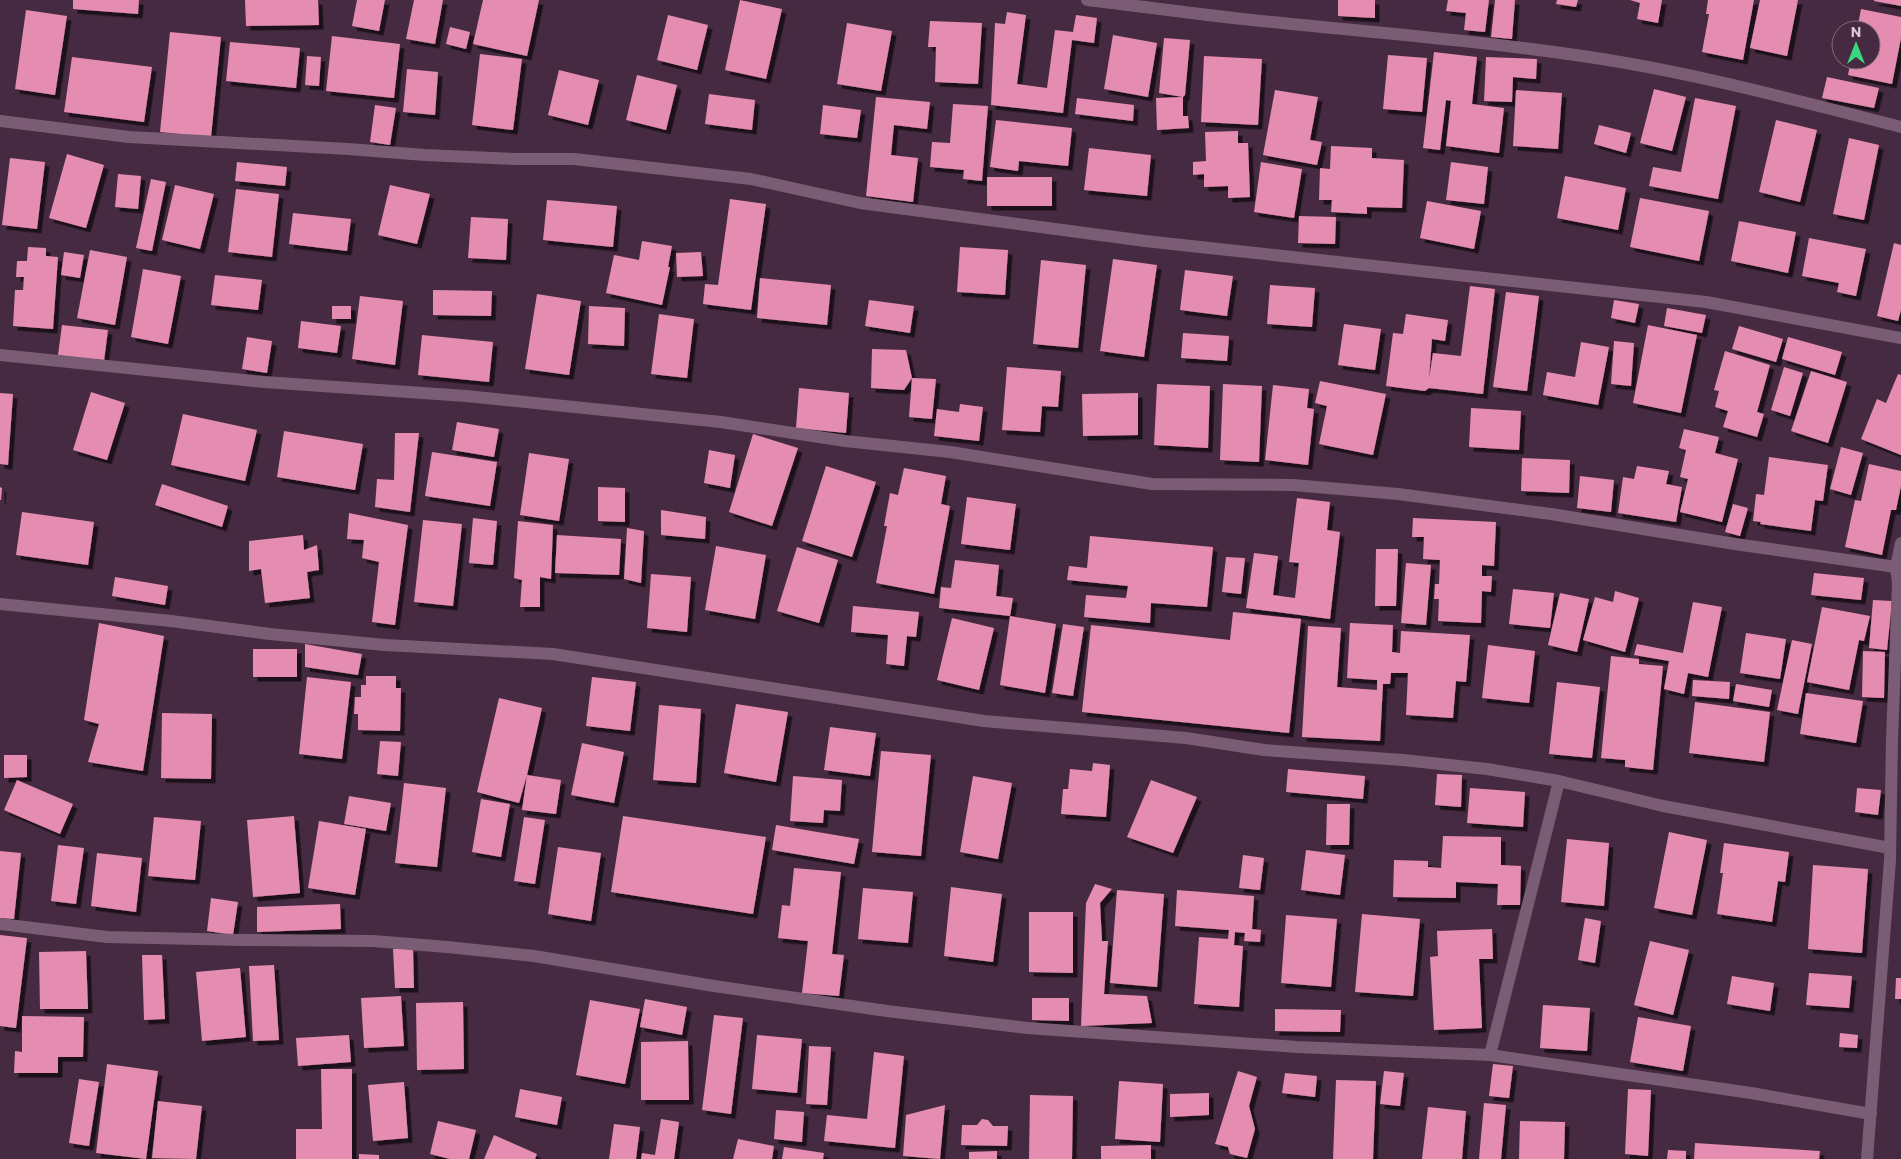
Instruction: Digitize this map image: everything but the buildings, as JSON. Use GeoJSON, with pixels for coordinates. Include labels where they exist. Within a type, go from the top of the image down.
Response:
{"type":"FeatureCollection","features":[{"type":"Feature","properties":{"kind":"street"},"geometry":{"type":"LineString","coordinates":[[1087,0],[1270,22],[1402,34],[1601,59],[1654,68],[1901,127]]}},
{"type":"Feature","properties":{"kind":"street"},"geometry":{"type":"LineString","coordinates":[[0,122],[129,137],[348,149],[425,156],[515,160],[574,160],[751,179],[860,203],[1145,241],[1706,302],[1901,338]]}},
{"type":"Feature","properties":{"kind":"street"},"geometry":{"type":"LineString","coordinates":[[0,355],[264,382],[466,396],[701,420],[845,441],[950,452],[1152,484],[1293,485],[1398,494],[1551,514],[1735,544],[1896,567]]}},
{"type":"Feature","properties":{"kind":"street"},"geometry":{"type":"LineString","coordinates":[[1867,1159],[1890,848],[1900,584],[1896,567],[1901,543]]}},
{"type":"Feature","properties":{"kind":"street"},"geometry":{"type":"LineString","coordinates":[[0,604],[385,645],[553,654],[984,721],[1186,738],[1264,750],[1403,760],[1487,769],[1559,781],[1663,806],[1890,848]]}},
{"type":"Feature","properties":{"kind":"street"},"geometry":{"type":"LineString","coordinates":[[1490,1055],[1559,781]]}},
{"type":"Feature","properties":{"kind":"street"},"geometry":{"type":"LineString","coordinates":[[0,924],[107,937],[373,940],[438,946],[534,956],[743,990],[887,1011],[1027,1028],[1297,1046],[1490,1055],[1722,1089],[1871,1114]]}}]}
